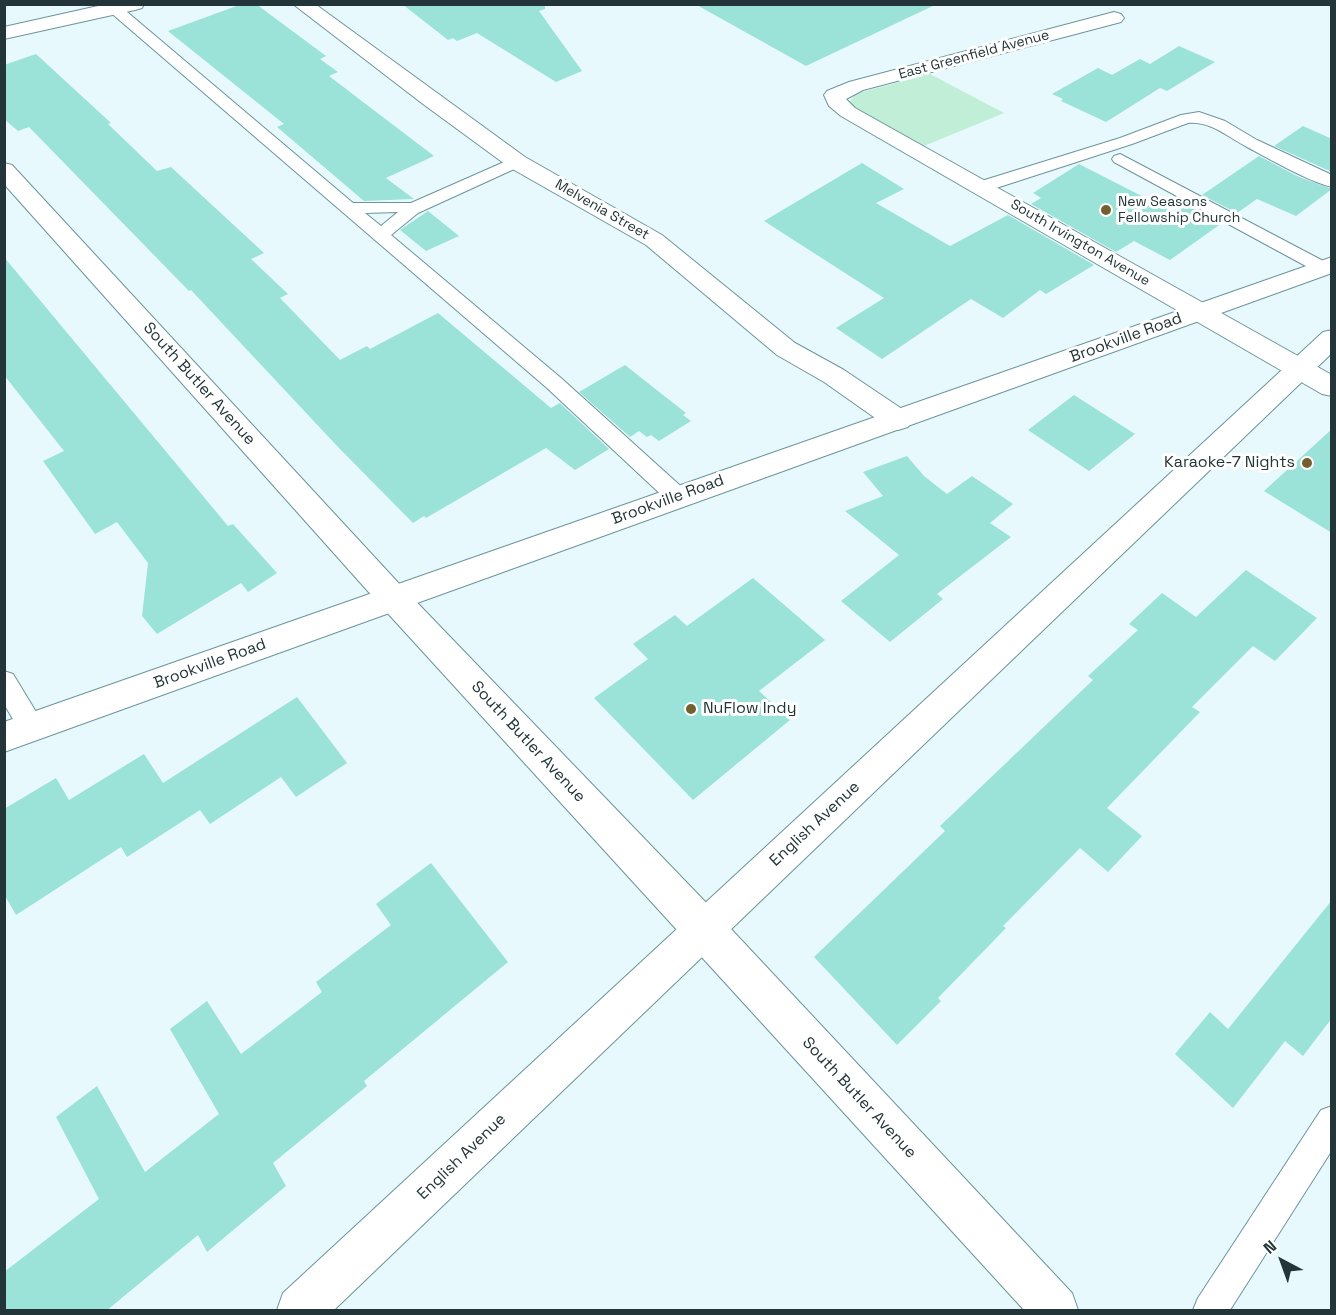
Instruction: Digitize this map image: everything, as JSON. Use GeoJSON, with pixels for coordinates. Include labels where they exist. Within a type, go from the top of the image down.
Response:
{"type":"FeatureCollection","features":[{"type":"Feature","properties":{"kind":"street"},"geometry":{"type":"LineString","coordinates":[[4,33],[135,4]]}},
{"type":"Feature","properties":{"kind":"street","name":"Melvenia Street"},"geometry":{"type":"LineString","coordinates":[[302,4],[412,87],[518,162],[654,240],[786,349],[834,376],[898,420]]}},
{"type":"Feature","properties":{"kind":"street","name":"East Greenfield Avenue"},"geometry":{"type":"LineString","coordinates":[[834,95],[856,86],[1114,18]]}},
{"type":"Feature","properties":{"kind":"street","name":"South Irvington Avenue"},"geometry":{"type":"LineString","coordinates":[[834,95],[836,102],[848,112],[1332,387]]}},
{"type":"Feature","properties":{"kind":"street","name":"South Butler Avenue"},"geometry":{"type":"LineString","coordinates":[[4,170],[393,598],[703,928],[1055,1311]]}},
{"type":"Feature","properties":{"kind":"street","name":"Brookville Road"},"geometry":{"type":"LineString","coordinates":[[4,737],[1326,266]]}},
{"type":"Feature","properties":{"kind":"street","name":"English Avenue"},"geometry":{"type":"LineString","coordinates":[[300,1311],[703,928],[1332,338]]}},
{"type":"Feature","properties":{"kind":"lane"},"geometry":{"type":"LineString","coordinates":[[115,9],[554,382],[677,496]]}},
{"type":"Feature","properties":{"kind":"lane"},"geometry":{"type":"LineString","coordinates":[[981,187],[1126,141],[1186,118],[1199,117],[1219,124],[1251,143],[1332,182]]}},
{"type":"Feature","properties":{"kind":"lane"},"geometry":{"type":"LineString","coordinates":[[1120,159],[1326,266]]}},
{"type":"Feature","properties":{"kind":"lane"},"geometry":{"type":"LineString","coordinates":[[381,236],[412,209],[518,162]]}},
{"type":"Feature","properties":{"kind":"lane"},"geometry":{"type":"LineString","coordinates":[[348,208],[405,207],[412,209]]}},
{"type":"Feature","properties":{"kind":"lane"},"geometry":{"type":"LineString","coordinates":[[4,681],[32,728]]}},
{"type":"Feature","properties":{"kind":"lane"},"geometry":{"type":"LineString","coordinates":[[1210,1311],[1332,1121]]}},
{"type":"Feature","properties":{"kind":"green space"},"geometry":{"type":"Polygon","coordinates":[[[930,74],[1004,113],[924,146],[918,145],[853,109],[849,103],[855,94],[930,74]]]}},
{"type":"Feature","properties":{"kind":"building"},"geometry":{"type":"Polygon","coordinates":[[[242,4],[256,4],[326,56],[320,59],[338,72],[329,76],[434,156],[386,178],[414,199],[364,201],[277,127],[284,124],[168,31],[242,4]]]}},
{"type":"Feature","properties":{"kind":"building"},"geometry":{"type":"Polygon","coordinates":[[[402,4],[545,4],[545,9],[539,11],[582,71],[556,82],[477,33],[457,41],[453,38],[448,40],[402,4]]]}},
{"type":"Feature","properties":{"kind":"building"},"geometry":{"type":"Polygon","coordinates":[[[695,4],[937,4],[806,66],[695,4]]]}},
{"type":"Feature","properties":{"kind":"building"},"geometry":{"type":"Polygon","coordinates":[[[1179,46],[1215,62],[1167,91],[1160,88],[1106,122],[1061,101],[1063,99],[1052,94],[1098,68],[1112,75],[1140,59],[1150,64],[1179,46]]]}},
{"type":"Feature","properties":{"kind":"building"},"geometry":{"type":"Polygon","coordinates":[[[36,54],[111,123],[108,124],[157,171],[171,167],[264,253],[251,259],[288,294],[280,298],[340,360],[367,346],[370,349],[438,313],[551,408],[560,403],[609,449],[575,470],[546,448],[426,518],[424,516],[413,523],[338,447],[191,290],[189,291],[29,127],[18,131],[4,119],[4,65],[36,54]]]}},
{"type":"Feature","properties":{"kind":"building"},"geometry":{"type":"Polygon","coordinates":[[[1303,126],[1332,139],[1332,172],[1274,146],[1303,126]]]}},
{"type":"Feature","properties":{"kind":"building"},"geometry":{"type":"Polygon","coordinates":[[[1259,156],[1299,177],[1332,189],[1296,216],[1257,199],[1237,213],[1202,195],[1259,156]]]}},
{"type":"Feature","properties":{"kind":"building"},"geometry":{"type":"Polygon","coordinates":[[[862,163],[904,189],[876,203],[950,246],[1008,215],[1094,265],[1046,294],[1040,290],[1003,318],[971,299],[882,359],[836,328],[884,298],[764,221],[862,163]]]}},
{"type":"Feature","properties":{"kind":"building","name":"New Seasons Fellowship Church"},"geometry":{"type":"Polygon","coordinates":[[[1079,164],[1175,213],[1188,205],[1222,223],[1170,260],[1134,241],[1116,252],[1031,204],[1041,198],[1033,193],[1079,164]]]}},
{"type":"Feature","properties":{"kind":"building"},"geometry":{"type":"Polygon","coordinates":[[[428,211],[459,236],[426,251],[400,230],[428,211]]]}},
{"type":"Feature","properties":{"kind":"building"},"geometry":{"type":"Polygon","coordinates":[[[4,257],[228,526],[233,524],[277,573],[248,592],[241,583],[157,634],[142,616],[148,563],[117,522],[95,534],[43,461],[64,451],[4,375],[4,257]]]}},
{"type":"Feature","properties":{"kind":"building"},"geometry":{"type":"Polygon","coordinates":[[[625,365],[686,413],[683,415],[691,421],[659,441],[639,431],[630,437],[579,392],[625,365]]]}},
{"type":"Feature","properties":{"kind":"building"},"geometry":{"type":"Polygon","coordinates":[[[1074,395],[1135,434],[1089,471],[1028,430],[1074,395]]]}},
{"type":"Feature","properties":{"kind":"building"},"geometry":{"type":"Polygon","coordinates":[[[1332,429],[1332,533],[1264,491],[1332,429]]]}},
{"type":"Feature","properties":{"kind":"building"},"geometry":{"type":"Polygon","coordinates":[[[907,456],[924,476],[947,494],[972,476],[1013,504],[990,523],[1011,537],[937,594],[943,599],[890,642],[841,601],[899,555],[845,511],[883,496],[863,472],[907,456]]]}},
{"type":"Feature","properties":{"kind":"building"},"geometry":{"type":"Polygon","coordinates":[[[1246,570],[1317,618],[1275,661],[1253,646],[1192,707],[1200,712],[1107,808],[1142,836],[1108,872],[1080,848],[1003,926],[1006,928],[938,998],[941,1001],[897,1045],[814,957],[945,831],[940,826],[1093,680],[1088,676],[1138,630],[1129,624],[1162,593],[1196,617],[1246,570]]]}},
{"type":"Feature","properties":{"kind":"building","name":"NuFlow Indy"},"geometry":{"type":"Polygon","coordinates":[[[753,578],[825,640],[759,691],[790,720],[693,800],[594,698],[648,659],[633,644],[675,615],[687,626],[753,578]]]}},
{"type":"Feature","properties":{"kind":"building"},"geometry":{"type":"Polygon","coordinates":[[[297,697],[347,763],[296,797],[281,777],[210,824],[200,810],[127,857],[121,847],[16,915],[4,894],[4,809],[56,778],[69,800],[144,754],[163,783],[297,697]]]}},
{"type":"Feature","properties":{"kind":"building"},"geometry":{"type":"Polygon","coordinates":[[[431,863],[508,962],[364,1081],[367,1086],[273,1163],[286,1186],[207,1252],[198,1235],[106,1311],[4,1311],[4,1272],[99,1199],[56,1117],[97,1086],[145,1172],[219,1114],[170,1029],[207,1001],[241,1054],[322,992],[316,982],[391,925],[376,904],[431,863]]]}},
{"type":"Feature","properties":{"kind":"building"},"geometry":{"type":"Polygon","coordinates":[[[1332,900],[1332,1018],[1303,1056],[1285,1041],[1233,1108],[1175,1054],[1210,1012],[1228,1029],[1332,900]]]}},
{"type":"Feature","properties":{"kind":"place","name":"New Seasons Fellowship Church"},"geometry":{"type":"Point","coordinates":[1106,210]}},
{"type":"Feature","properties":{"kind":"place","name":"Karaoke-7 Nights"},"geometry":{"type":"Point","coordinates":[1307,463]}},
{"type":"Feature","properties":{"kind":"place","name":"NuFlow Indy"},"geometry":{"type":"Point","coordinates":[691,709]}}]}
